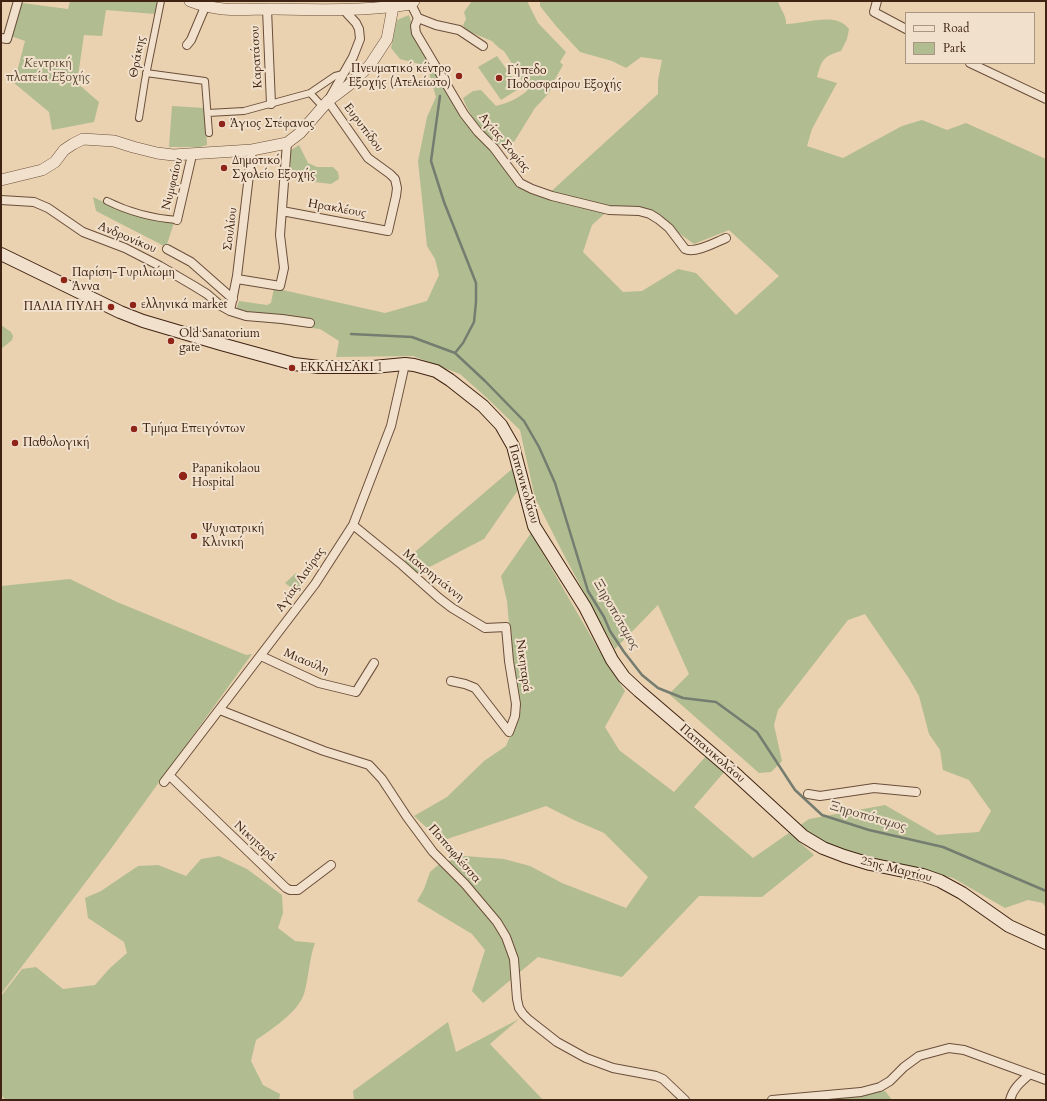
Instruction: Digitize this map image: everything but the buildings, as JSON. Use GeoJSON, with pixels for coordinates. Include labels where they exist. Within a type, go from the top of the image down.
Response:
{"type":"FeatureCollection","features":[{"type":"Feature","properties":{"kind":"main road","name":"Παπανικολάου"},"geometry":{"type":"LineString","coordinates":[[1,254],[72,290],[131,317],[221,344],[294,364],[330,368],[373,367],[406,364],[421,366],[436,371],[446,377],[483,406],[502,424],[513,446],[534,526],[585,608],[612,660],[624,677],[730,769],[788,823]]}},
{"type":"Feature","properties":{"kind":"main road","name":"25ης Μαρτίου"},"geometry":{"type":"LineString","coordinates":[[788,823],[803,836],[833,852],[870,864],[923,875],[948,884],[1009,926],[1046,943]]}},
{"type":"Feature","properties":{"kind":"street","name":"Θράκης"},"geometry":{"type":"LineString","coordinates":[[139,118],[146,73],[161,1]]}},
{"type":"Feature","properties":{"kind":"street"},"geometry":{"type":"LineString","coordinates":[[190,1],[234,10],[344,10],[393,6],[413,2]]}},
{"type":"Feature","properties":{"kind":"street"},"geometry":{"type":"LineString","coordinates":[[876,1],[874,12],[905,28]]}},
{"type":"Feature","properties":{"kind":"street"},"geometry":{"type":"LineString","coordinates":[[4,38],[17,2]]}},
{"type":"Feature","properties":{"kind":"street","name":"Αγίας Σοφίας"},"geometry":{"type":"LineString","coordinates":[[413,2],[418,18],[415,26],[416,33],[464,114],[478,132],[494,148],[520,183],[552,196],[609,210],[639,211],[650,214],[669,228],[685,249],[688,250],[695,251],[726,238]]}},
{"type":"Feature","properties":{"kind":"street"},"geometry":{"type":"LineString","coordinates":[[187,45],[191,40],[206,5]]}},
{"type":"Feature","properties":{"kind":"street"},"geometry":{"type":"LineString","coordinates":[[325,104],[349,85],[370,65],[387,39],[393,6]]}},
{"type":"Feature","properties":{"kind":"street","name":"Καρατάσου"},"geometry":{"type":"LineString","coordinates":[[267,9],[271,104]]}},
{"type":"Feature","properties":{"kind":"street"},"geometry":{"type":"LineString","coordinates":[[1,180],[42,170],[55,162],[64,150],[83,139],[114,141],[133,148],[172,155],[252,150],[287,143],[300,133],[325,104],[343,74],[360,39],[359,29],[356,23],[344,10]]}},
{"type":"Feature","properties":{"kind":"street"},"geometry":{"type":"LineString","coordinates":[[418,18],[459,30],[483,46]]}},
{"type":"Feature","properties":{"kind":"street"},"geometry":{"type":"LineString","coordinates":[[972,64],[1046,98]]}},
{"type":"Feature","properties":{"kind":"street"},"geometry":{"type":"LineString","coordinates":[[146,73],[205,81],[210,133]]}},
{"type":"Feature","properties":{"kind":"street"},"geometry":{"type":"LineString","coordinates":[[208,113],[244,111],[310,93],[336,76],[343,74]]}},
{"type":"Feature","properties":{"kind":"street"},"geometry":{"type":"LineString","coordinates":[[310,93],[325,104]]}},
{"type":"Feature","properties":{"kind":"street","name":"Ευρυπίδου"},"geometry":{"type":"LineString","coordinates":[[325,104],[368,158],[395,179],[397,188],[396,196],[388,231]]}},
{"type":"Feature","properties":{"kind":"street"},"geometry":{"type":"LineString","coordinates":[[237,279],[280,286],[284,268],[280,235],[287,143]]}},
{"type":"Feature","properties":{"kind":"street","name":"Σουλίου"},"geometry":{"type":"LineString","coordinates":[[230,311],[237,279],[252,150]]}},
{"type":"Feature","properties":{"kind":"street","name":"Νυμφαίου"},"geometry":{"type":"LineString","coordinates":[[176,220],[192,154]]}},
{"type":"Feature","properties":{"kind":"street","name":"Ανδρονίκου"},"geometry":{"type":"LineString","coordinates":[[1,200],[34,202],[48,208],[83,232],[125,248],[160,266],[207,294],[221,306],[230,311],[246,316],[310,323]]}},
{"type":"Feature","properties":{"kind":"street"},"geometry":{"type":"LineString","coordinates":[[107,201],[127,210],[145,215],[161,219],[176,220]]}},
{"type":"Feature","properties":{"kind":"street","name":"Ηρακλέους"},"geometry":{"type":"LineString","coordinates":[[282,211],[388,231]]}},
{"type":"Feature","properties":{"kind":"street"},"geometry":{"type":"LineString","coordinates":[[167,249],[191,262],[233,299]]}},
{"type":"Feature","properties":{"kind":"street","name":"Αγίας Λαύρας"},"geometry":{"type":"LineString","coordinates":[[167,779],[315,584],[353,525],[391,426],[406,364]]}},
{"type":"Feature","properties":{"kind":"street","name":"Μακρηγιάννη"},"geometry":{"type":"LineString","coordinates":[[353,525],[452,608],[484,628],[506,627]]}},
{"type":"Feature","properties":{"kind":"street","name":"Νικηταρά"},"geometry":{"type":"LineString","coordinates":[[451,681],[475,688],[509,732],[515,716],[516,704],[509,661],[506,627]]}},
{"type":"Feature","properties":{"kind":"street","name":"Μιαούλη"},"geometry":{"type":"LineString","coordinates":[[261,656],[319,683],[356,692],[374,663]]}},
{"type":"Feature","properties":{"kind":"street","name":"Παπαφλέσσα"},"geometry":{"type":"LineString","coordinates":[[220,710],[324,750],[369,765],[382,779],[407,817],[433,852],[465,884],[497,922],[506,937],[514,959],[517,999],[519,1008],[523,1014],[557,1042],[586,1058],[613,1068],[656,1076],[663,1079],[685,1100]]}},
{"type":"Feature","properties":{"kind":"street","name":"Νικηταρά"},"geometry":{"type":"LineString","coordinates":[[167,779],[286,888],[290,890],[298,890],[331,865]]}},
{"type":"Feature","properties":{"kind":"street"},"geometry":{"type":"LineString","coordinates":[[808,794],[820,796],[874,788],[916,792]]}},
{"type":"Feature","properties":{"kind":"street"},"geometry":{"type":"LineString","coordinates":[[772,1100],[861,1092],[880,1087],[890,1081],[904,1067],[919,1056],[949,1048],[964,1050],[1046,1080]]}},
{"type":"Feature","properties":{"kind":"street"},"geometry":{"type":"LineString","coordinates":[[1010,1100],[1017,1085],[1030,1074]]}},
{"type":"Feature","properties":{"kind":"green space","name":"Κεντρική πλατεία Εξοχής"},"geometry":{"type":"Polygon","coordinates":[[[70,1],[158,1],[155,14],[106,10],[102,36],[84,35],[77,83],[99,102],[94,122],[52,130],[49,112],[14,83],[25,41],[11,36],[22,3],[68,9],[70,1]]]}},
{"type":"Feature","properties":{"kind":"green space"},"geometry":{"type":"Polygon","coordinates":[[[472,1],[527,1],[538,23],[566,52],[560,62],[563,65],[549,93],[535,108],[514,142],[497,145],[477,123],[463,98],[473,91],[481,90],[496,106],[504,104],[527,91],[504,51],[492,41],[465,30],[463,25],[466,19],[464,12],[472,1]]]}},
{"type":"Feature","properties":{"kind":"green space"},"geometry":{"type":"Polygon","coordinates":[[[540,1],[778,1],[786,24],[828,20],[843,24],[849,29],[847,39],[841,51],[827,57],[820,66],[817,77],[837,83],[812,129],[807,146],[843,158],[902,126],[922,120],[947,130],[966,123],[1046,159],[1046,908],[1043,903],[1028,900],[1005,908],[953,878],[849,852],[822,841],[799,826],[809,819],[885,805],[937,835],[979,832],[991,811],[969,780],[943,770],[940,750],[929,734],[919,696],[908,677],[865,614],[848,620],[778,710],[774,725],[782,761],[771,772],[759,773],[669,694],[689,674],[658,605],[615,649],[535,498],[520,430],[460,374],[413,356],[336,357],[339,341],[320,329],[255,321],[234,316],[239,301],[267,305],[271,303],[274,288],[385,313],[427,301],[439,275],[435,259],[427,246],[418,161],[427,117],[436,97],[427,66],[400,59],[391,48],[397,20],[409,15],[414,32],[462,116],[511,173],[546,196],[658,94],[658,80],[662,60],[641,57],[626,68],[612,61],[580,52],[540,6],[540,1]],[[611,208],[592,225],[583,252],[623,292],[642,291],[678,269],[696,273],[736,315],[779,276],[729,230],[694,244],[647,210],[611,208]]]}},
{"type":"Feature","properties":{"kind":"green space","name":"Γήπεδο Ποδοσφαίρου Εξοχής"},"geometry":{"type":"Polygon","coordinates":[[[497,56],[520,88],[501,100],[478,67],[497,56]]]}},
{"type":"Feature","properties":{"kind":"green space"},"geometry":{"type":"Polygon","coordinates":[[[172,106],[205,108],[207,145],[200,147],[169,147],[172,106]]]}},
{"type":"Feature","properties":{"kind":"green space"},"geometry":{"type":"Polygon","coordinates":[[[299,145],[308,163],[317,167],[333,167],[338,172],[339,179],[331,184],[290,179],[291,150],[299,145]]]}},
{"type":"Feature","properties":{"kind":"green space"},"geometry":{"type":"Polygon","coordinates":[[[93,197],[132,213],[152,219],[174,223],[166,247],[96,211],[93,197]]]}},
{"type":"Feature","properties":{"kind":"green space"},"geometry":{"type":"Polygon","coordinates":[[[1,325],[11,332],[13,336],[12,340],[1,349],[1,325]]]}},
{"type":"Feature","properties":{"kind":"green space"},"geometry":{"type":"Polygon","coordinates":[[[512,469],[518,490],[484,539],[414,575],[402,563],[512,469]]]}},
{"type":"Feature","properties":{"kind":"green space"},"geometry":{"type":"Polygon","coordinates":[[[531,533],[604,659],[625,691],[605,727],[619,750],[674,792],[707,755],[725,771],[694,807],[753,858],[789,833],[814,855],[762,897],[699,896],[622,977],[538,957],[483,1003],[472,991],[485,950],[472,934],[417,901],[424,889],[430,872],[438,865],[464,856],[504,859],[530,866],[562,883],[626,908],[648,877],[604,833],[546,806],[441,841],[414,816],[447,797],[484,761],[506,746],[521,710],[512,659],[507,601],[501,576],[531,533]]]}},
{"type":"Feature","properties":{"kind":"green space"},"geometry":{"type":"Polygon","coordinates":[[[296,573],[306,580],[297,592],[285,583],[296,573]]]}},
{"type":"Feature","properties":{"kind":"green space"},"geometry":{"type":"Polygon","coordinates":[[[70,579],[117,602],[246,655],[252,654],[110,850],[1,994],[1,586],[70,579]]]}},
{"type":"Feature","properties":{"kind":"green space"},"geometry":{"type":"Polygon","coordinates":[[[219,856],[247,869],[282,895],[283,913],[278,928],[295,941],[315,943],[311,955],[306,988],[301,1001],[290,1014],[256,1040],[251,1061],[263,1085],[280,1094],[279,1100],[6,1100],[1,1095],[1,996],[22,969],[36,967],[63,989],[95,985],[110,968],[127,953],[124,942],[88,918],[85,898],[101,891],[138,866],[158,865],[186,876],[201,859],[219,856]]]}},
{"type":"Feature","properties":{"kind":"green space"},"geometry":{"type":"Polygon","coordinates":[[[519,1019],[490,1044],[543,1100],[354,1100],[353,1091],[448,1022],[456,1052],[519,1019]]]}},
{"type":"Feature","properties":{"kind":"green space"},"geometry":{"type":"Polygon","coordinates":[[[885,1091],[892,1100],[818,1100],[885,1091]]]}},
{"type":"Feature","properties":{"kind":"waterway"},"geometry":{"type":"LineString","coordinates":[[440,96],[431,161],[444,202],[476,283],[474,322],[463,343],[455,353]]}},
{"type":"Feature","properties":{"kind":"waterway","name":"Ξηροπόταμος"},"geometry":{"type":"LineString","coordinates":[[351,334],[412,337],[455,353],[524,421],[539,447],[555,483],[588,591],[604,617],[610,631],[624,652],[642,675],[658,688],[683,698],[716,702],[757,732],[795,790],[822,815],[869,830],[943,847],[1046,891]]}},
{"type":"Feature","properties":{"kind":"place","name":"Πνευματικό κέντρο Εξοχής (Ατελείωτο)"},"geometry":{"type":"Point","coordinates":[459,76]}},
{"type":"Feature","properties":{"kind":"place","name":"Γήπεδο Ποδοσφαίρου Εξοχής"},"geometry":{"type":"Point","coordinates":[499,78]}},
{"type":"Feature","properties":{"kind":"place","name":"Άγιος Στέφανος"},"geometry":{"type":"Point","coordinates":[222,124]}},
{"type":"Feature","properties":{"kind":"place","name":"Δημοτικό Σχολείο Εξοχής"},"geometry":{"type":"Point","coordinates":[224,168]}},
{"type":"Feature","properties":{"kind":"place","name":"Παρίση-Τυριλιώμη Άννα"},"geometry":{"type":"Point","coordinates":[64,280]}},
{"type":"Feature","properties":{"kind":"place","name":"ελληνικά market"},"geometry":{"type":"Point","coordinates":[133,305]}},
{"type":"Feature","properties":{"kind":"place","name":"ΠΑΛΙΑ ΠΥΛΗ"},"geometry":{"type":"Point","coordinates":[111,307]}},
{"type":"Feature","properties":{"kind":"place","name":"Old Sanatorium gate"},"geometry":{"type":"Point","coordinates":[171,341]}},
{"type":"Feature","properties":{"kind":"place","name":"ΕΚΚΛΗΣΑΚΙ 1"},"geometry":{"type":"Point","coordinates":[292,368]}},
{"type":"Feature","properties":{"kind":"place","name":"Τμήμα Επειγόντων"},"geometry":{"type":"Point","coordinates":[134,429]}},
{"type":"Feature","properties":{"kind":"place","name":"Παθολογική"},"geometry":{"type":"Point","coordinates":[15,443]}},
{"type":"Feature","properties":{"kind":"place","name":"Papanikolaou Hospital"},"geometry":{"type":"Point","coordinates":[183,476]}},
{"type":"Feature","properties":{"kind":"place","name":"Ψυχιατρική Κλινική"},"geometry":{"type":"Point","coordinates":[194,536]}}]}
